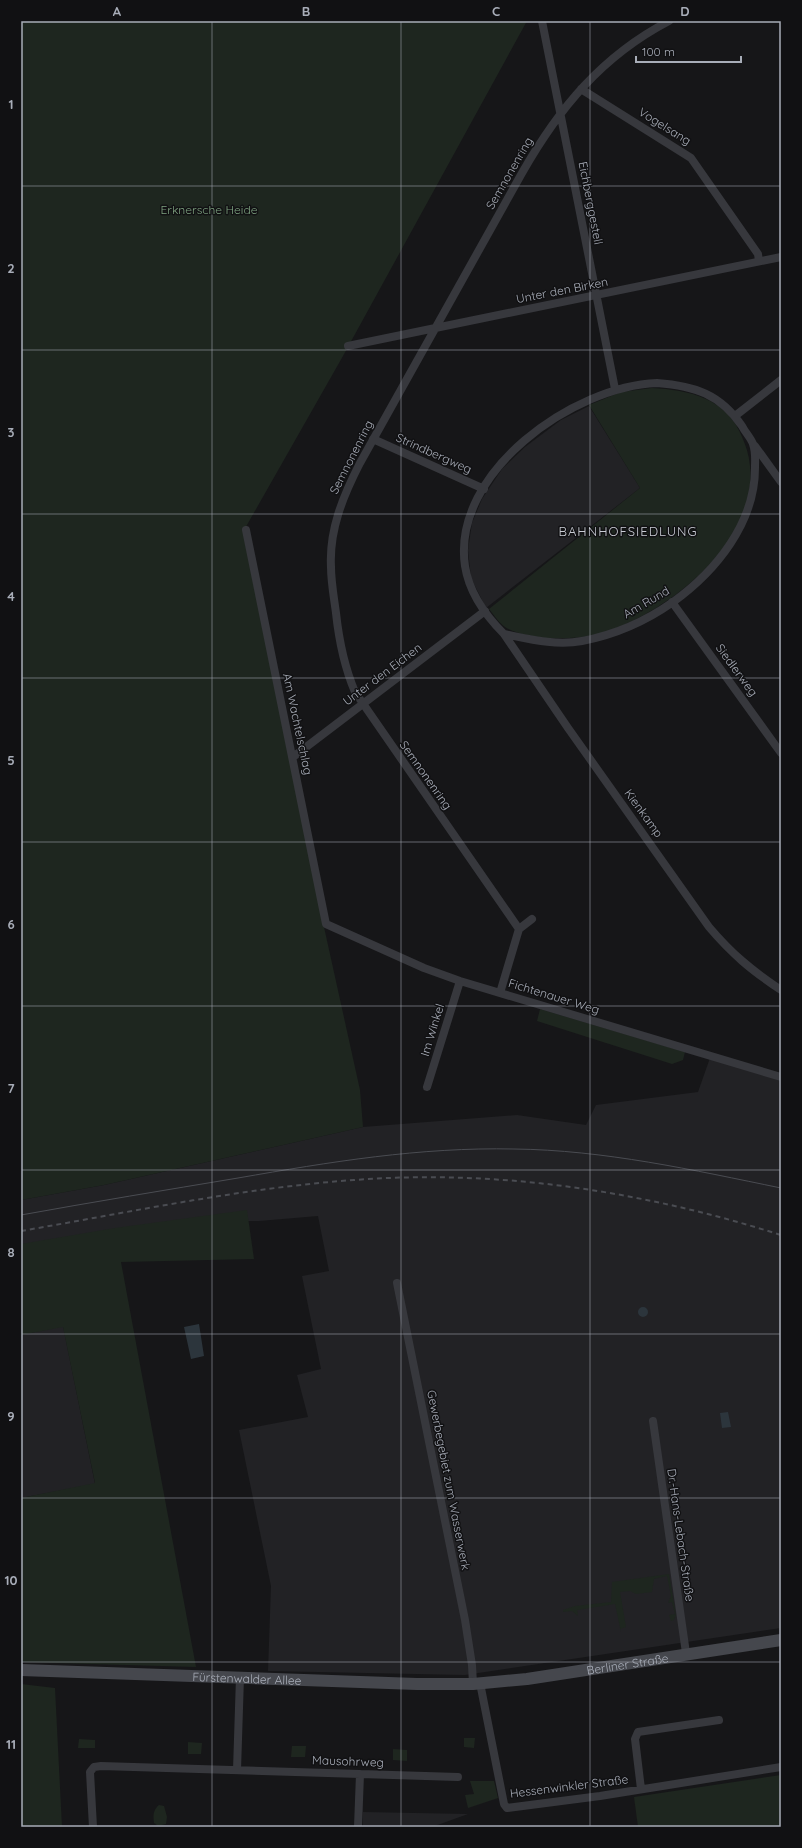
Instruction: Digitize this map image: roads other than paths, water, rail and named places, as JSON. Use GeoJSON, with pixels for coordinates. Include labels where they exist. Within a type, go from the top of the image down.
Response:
{"type":"FeatureCollection","features":[{"type":"Feature","properties":{"kind":"main road","name":"Berliner Straße"},"geometry":{"type":"LineString","coordinates":[[477,1683],[534,1678],[686,1653],[781,1640]]}},
{"type":"Feature","properties":{"kind":"main road","name":"Fürstenwalder Allee"},"geometry":{"type":"LineString","coordinates":[[21,1670],[417,1684],[477,1683]]}},
{"type":"Feature","properties":{"kind":"street","name":"Eichberggestell"},"geometry":{"type":"LineString","coordinates":[[542,21],[615,389]]}},
{"type":"Feature","properties":{"kind":"street","name":"Semnonenring"},"geometry":{"type":"LineString","coordinates":[[519,929],[362,705],[347,674],[342,656],[331,567],[331,548],[340,507],[348,485],[524,169],[561,114],[581,89],[620,51],[635,40],[669,21]]}},
{"type":"Feature","properties":{"kind":"street","name":"Vogelsang"},"geometry":{"type":"LineString","coordinates":[[581,89],[692,158],[758,254],[760,261]]}},
{"type":"Feature","properties":{"kind":"street","name":"Unter den Birken"},"geometry":{"type":"LineString","coordinates":[[348,346],[781,257]]}},
{"type":"Feature","properties":{"kind":"street"},"geometry":{"type":"LineString","coordinates":[[735,416],[781,380]]}},
{"type":"Feature","properties":{"kind":"street","name":"Am Rund"},"geometry":{"type":"LineString","coordinates":[[639,384],[676,384],[709,395],[726,406],[735,416],[752,443],[755,452],[752,496],[741,526],[727,549],[714,564],[672,602],[648,617],[615,632],[580,641],[553,642],[504,634],[484,610],[468,579],[464,550],[470,520],[484,489],[507,458],[532,434],[565,411],[615,389],[639,384]]}},
{"type":"Feature","properties":{"kind":"street","name":"Strindbergweg"},"geometry":{"type":"LineString","coordinates":[[374,439],[484,489]]}},
{"type":"Feature","properties":{"kind":"street"},"geometry":{"type":"LineString","coordinates":[[752,443],[781,482]]}},
{"type":"Feature","properties":{"kind":"street","name":"Am Wachtelschlag"},"geometry":{"type":"LineString","coordinates":[[246,530],[326,924]]}},
{"type":"Feature","properties":{"kind":"street","name":"Siedlerweg"},"geometry":{"type":"LineString","coordinates":[[672,602],[781,753]]}},
{"type":"Feature","properties":{"kind":"street","name":"Unter den Eichen"},"geometry":{"type":"LineString","coordinates":[[293,757],[484,610]]}},
{"type":"Feature","properties":{"kind":"street","name":"Kienkamp"},"geometry":{"type":"LineString","coordinates":[[504,634],[563,721],[709,926],[730,952],[750,969],[781,990]]}},
{"type":"Feature","properties":{"kind":"street"},"geometry":{"type":"LineString","coordinates":[[500,993],[519,929],[532,919]]}},
{"type":"Feature","properties":{"kind":"street","name":"Fichtenauer Weg"},"geometry":{"type":"LineString","coordinates":[[326,924],[424,968],[460,981],[781,1077]]}},
{"type":"Feature","properties":{"kind":"street","name":"Im Winkel"},"geometry":{"type":"LineString","coordinates":[[427,1087],[460,981]]}},
{"type":"Feature","properties":{"kind":"street","name":"Gewerbegebiet zum Wasserwerk"},"geometry":{"type":"LineString","coordinates":[[396,1283],[465,1620],[472,1665],[477,1683]]}},
{"type":"Feature","properties":{"kind":"street","name":"Dr.-Hans-Lebach-Straße"},"geometry":{"type":"LineString","coordinates":[[653,1421],[686,1653]]}},
{"type":"Feature","properties":{"kind":"street"},"geometry":{"type":"LineString","coordinates":[[237,1770],[240,1678]]}},
{"type":"Feature","properties":{"kind":"street","name":"Hessenwinkler Straße"},"geometry":{"type":"LineString","coordinates":[[477,1683],[504,1804],[507,1808],[781,1767]]}},
{"type":"Feature","properties":{"kind":"street","name":"Hessenwinkler Straße"},"geometry":{"type":"LineString","coordinates":[[641,1789],[635,1739],[638,1732],[719,1720]]}},
{"type":"Feature","properties":{"kind":"street","name":"Mausohrweg"},"geometry":{"type":"LineString","coordinates":[[93,1827],[90,1772],[94,1767],[458,1777]]}},
{"type":"Feature","properties":{"kind":"street"},"geometry":{"type":"LineString","coordinates":[[358,1827],[360,1774]]}},
{"type":"Feature","properties":{"kind":"tram line"},"geometry":{"type":"LineString","coordinates":[[21,1215],[341,1161],[444,1150],[514,1149],[581,1153],[648,1162],[781,1188]]}},
{"type":"Feature","properties":{"kind":"railway"},"geometry":{"type":"LineString","coordinates":[[21,1231],[187,1201],[270,1189],[354,1180],[408,1177],[516,1181],[623,1195],[676,1206],[781,1235]]}},
{"type":"Feature","properties":{"kind":"district","name":"BAHNHOFSIEDLUNG"},"geometry":{"type":"Point","coordinates":[628,531]}},
{"type":"Feature","properties":{"kind":"park label","name":"Erknersche Heide"},"geometry":{"type":"Point","coordinates":[209,209]}}]}
